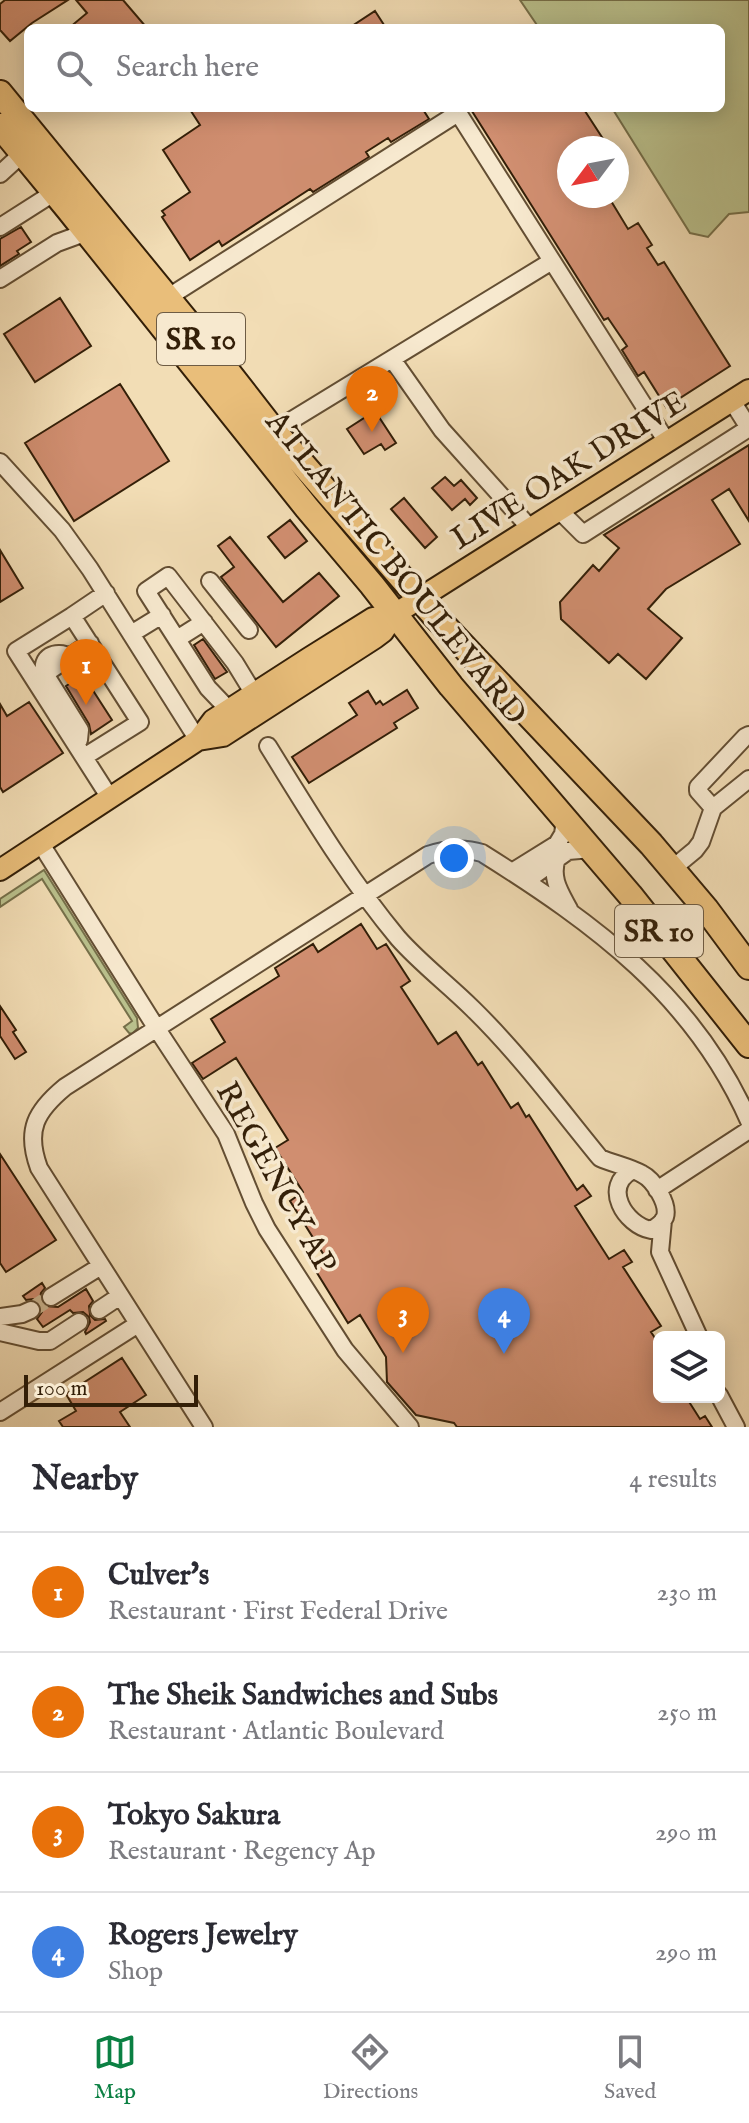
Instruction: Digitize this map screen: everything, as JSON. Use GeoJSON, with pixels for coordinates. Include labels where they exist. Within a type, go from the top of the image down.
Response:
{"type":"FeatureCollection","features":[{"type":"Feature","properties":{"kind":"highway","name":"ATLANTIC BOULEVARD"},"geometry":{"type":"LineString","coordinates":[[0,93],[274,431],[419,598],[616,805],[706,909],[749,967]]}},
{"type":"Feature","properties":{"kind":"highway","name":"ATLANTIC BOULEVARD"},"geometry":{"type":"LineString","coordinates":[[0,126],[465,702],[671,945],[749,1045]]}},
{"type":"Feature","properties":{"kind":"highway"},"geometry":{"type":"LineString","coordinates":[[132,290],[142,289],[152,301],[167,298]]}},
{"type":"Feature","properties":{"kind":"main road","name":"LIVE OAK DRIVE"},"geometry":{"type":"LineString","coordinates":[[395,614],[740,395]]}},
{"type":"Feature","properties":{"kind":"main road"},"geometry":{"type":"LineString","coordinates":[[0,870],[198,740],[213,720],[373,618],[395,614]]}},
{"type":"Feature","properties":{"kind":"main road"},"geometry":{"type":"LineString","coordinates":[[198,740],[223,736],[375,638],[395,614]]}},
{"type":"Feature","properties":{"kind":"street"},"geometry":{"type":"LineString","coordinates":[[167,298],[454,112]]}},
{"type":"Feature","properties":{"kind":"street"},"geometry":{"type":"LineString","coordinates":[[458,112],[667,442]]}},
{"type":"Feature","properties":{"kind":"street"},"geometry":{"type":"LineString","coordinates":[[0,174],[23,153]]}},
{"type":"Feature","properties":{"kind":"street"},"geometry":{"type":"LineString","coordinates":[[0,230],[55,192]]}},
{"type":"Feature","properties":{"kind":"street"},"geometry":{"type":"LineString","coordinates":[[0,279],[57,243],[87,232]]}},
{"type":"Feature","properties":{"kind":"street"},"geometry":{"type":"LineString","coordinates":[[0,272],[25,257],[36,256]]}},
{"type":"Feature","properties":{"kind":"street"},"geometry":{"type":"LineString","coordinates":[[274,431],[552,261]]}},
{"type":"Feature","properties":{"kind":"street"},"geometry":{"type":"LineString","coordinates":[[392,359],[442,430],[530,528]]}},
{"type":"Feature","properties":{"kind":"street"},"geometry":{"type":"LineString","coordinates":[[559,510],[583,534],[749,428],[740,395]]}},
{"type":"Feature","properties":{"kind":"street"},"geometry":{"type":"LineString","coordinates":[[0,462],[62,530],[106,593],[198,740]]}},
{"type":"Feature","properties":{"kind":"street"},"geometry":{"type":"LineString","coordinates":[[229,710],[208,688],[146,591],[168,576],[235,663],[254,694]]}},
{"type":"Feature","properties":{"kind":"street"},"geometry":{"type":"LineString","coordinates":[[210,581],[249,630]]}},
{"type":"Feature","properties":{"kind":"street"},"geometry":{"type":"LineString","coordinates":[[106,593],[16,651],[40,677],[81,753],[110,798]]}},
{"type":"Feature","properties":{"kind":"street"},"geometry":{"type":"LineString","coordinates":[[131,634],[162,615]]}},
{"type":"Feature","properties":{"kind":"street"},"geometry":{"type":"LineString","coordinates":[[72,616],[140,722],[81,753]]}},
{"type":"Feature","properties":{"kind":"street"},"geometry":{"type":"LineString","coordinates":[[177,639],[204,622]]}},
{"type":"Feature","properties":{"kind":"street"},"geometry":{"type":"LineString","coordinates":[[40,677],[90,643]]}},
{"type":"Feature","properties":{"kind":"street"},"geometry":{"type":"LineString","coordinates":[[713,808],[698,787],[749,735]]}},
{"type":"Feature","properties":{"kind":"street"},"geometry":{"type":"LineString","coordinates":[[268,746],[365,897],[410,950],[505,1042],[600,1158],[617,1187],[619,1201],[626,1213],[660,1252],[696,1331]]}},
{"type":"Feature","properties":{"kind":"street"},"geometry":{"type":"LineString","coordinates":[[672,869],[701,842],[713,808],[749,779]]}},
{"type":"Feature","properties":{"kind":"street"},"geometry":{"type":"LineString","coordinates":[[519,876],[557,844],[563,834],[565,819]]}},
{"type":"Feature","properties":{"kind":"street","name":"REGENCY AP"},"geometry":{"type":"LineString","coordinates":[[41,844],[226,1134],[267,1229],[345,1350],[407,1426]]}},
{"type":"Feature","properties":{"kind":"street"},"geometry":{"type":"LineString","coordinates":[[204,1427],[39,1168],[32,1142],[33,1127],[41,1110],[65,1087],[428,855],[453,849],[482,853],[569,910],[633,961],[677,1008],[728,1078],[749,1121]]}},
{"type":"Feature","properties":{"kind":"street"},"geometry":{"type":"LineString","coordinates":[[519,876],[568,851],[591,849]]}},
{"type":"Feature","properties":{"kind":"street"},"geometry":{"type":"LineString","coordinates":[[557,858],[554,877],[569,910]]}},
{"type":"Feature","properties":{"kind":"street"},"geometry":{"type":"LineString","coordinates":[[657,1190],[749,1130]]}},
{"type":"Feature","properties":{"kind":"street"},"geometry":{"type":"LineString","coordinates":[[600,1158],[649,1178],[657,1190],[666,1214],[660,1252]]}},
{"type":"Feature","properties":{"kind":"street"},"geometry":{"type":"LineString","coordinates":[[617,1187],[624,1175],[633,1170]]}},
{"type":"Feature","properties":{"kind":"street"},"geometry":{"type":"LineString","coordinates":[[641,1228],[651,1230],[663,1220]]}},
{"type":"Feature","properties":{"kind":"street"},"geometry":{"type":"LineString","coordinates":[[51,1297],[101,1266]]}},
{"type":"Feature","properties":{"kind":"street"},"geometry":{"type":"LineString","coordinates":[[99,1310],[120,1296]]}},
{"type":"Feature","properties":{"kind":"street"},"geometry":{"type":"LineString","coordinates":[[0,1317],[31,1310]]}},
{"type":"Feature","properties":{"kind":"street"},"geometry":{"type":"LineString","coordinates":[[0,1332],[50,1341],[79,1322]]}},
{"type":"Feature","properties":{"kind":"street"},"geometry":{"type":"LineString","coordinates":[[0,1412],[138,1324]]}},
{"type":"Feature","properties":{"kind":"street"},"geometry":{"type":"LineString","coordinates":[[723,1403],[736,1427]]}},
{"type":"Feature","properties":{"kind":"green space"},"geometry":{"type":"Polygon","coordinates":[[[520,0],[749,0],[749,212],[729,214],[708,237],[690,233],[614,112],[725,112],[725,24],[536,24],[520,0]]]}},
{"type":"Feature","properties":{"kind":"green space"},"geometry":{"type":"Polygon","coordinates":[[[44,870],[137,1018],[138,1028],[132,1034],[124,1027],[132,1021],[42,879],[0,907],[0,899],[44,870]]]}},
{"type":"Feature","properties":{"kind":"building"},"geometry":{"type":"Polygon","coordinates":[[[5,0],[68,0],[31,24],[24,24],[24,30],[10,41],[0,30],[0,4],[5,0]]]}},
{"type":"Feature","properties":{"kind":"building"},"geometry":{"type":"Polygon","coordinates":[[[76,0],[123,0],[144,24],[74,24],[87,13],[76,0]]]}},
{"type":"Feature","properties":{"kind":"building"},"geometry":{"type":"Polygon","coordinates":[[[375,11],[383,24],[355,24],[375,11]]]}},
{"type":"Feature","properties":{"kind":"building"},"geometry":{"type":"Polygon","coordinates":[[[192,112],[425,112],[429,119],[391,142],[388,138],[366,152],[369,157],[313,192],[310,189],[222,246],[219,241],[190,260],[162,217],[165,215],[162,211],[190,192],[163,150],[200,125],[192,112]]]}},
{"type":"Feature","properties":{"kind":"building"},"geometry":{"type":"Polygon","coordinates":[[[473,112],[586,112],[601,136],[557,136],[557,208],[615,208],[628,229],[638,223],[652,245],[647,248],[658,265],[664,262],[730,366],[666,407],[644,372],[638,376],[622,350],[627,346],[608,318],[604,320],[473,112]]]}},
{"type":"Feature","properties":{"kind":"building"},"geometry":{"type":"Polygon","coordinates":[[[21,227],[31,242],[0,266],[0,239],[21,227]]]}},
{"type":"Feature","properties":{"kind":"building"},"geometry":{"type":"Polygon","coordinates":[[[60,298],[91,346],[35,382],[4,334],[60,298]]]}},
{"type":"Feature","properties":{"kind":"building"},"geometry":{"type":"Polygon","coordinates":[[[120,384],[169,461],[74,521],[25,443],[120,384]]]}},
{"type":"Feature","properties":{"kind":"building"},"geometry":{"type":"Polygon","coordinates":[[[375,411],[396,443],[385,450],[381,444],[364,454],[347,429],[375,411]]]}},
{"type":"Feature","properties":{"kind":"building"},"geometry":{"type":"Polygon","coordinates":[[[749,445],[749,521],[729,489],[712,500],[740,544],[666,589],[648,609],[682,638],[646,679],[618,654],[609,663],[561,619],[560,602],[593,565],[599,571],[619,548],[604,535],[749,445]]]}},
{"type":"Feature","properties":{"kind":"building"},"geometry":{"type":"Polygon","coordinates":[[[445,477],[454,486],[461,480],[477,498],[470,505],[465,499],[452,510],[432,488],[445,477]]]}},
{"type":"Feature","properties":{"kind":"building"},"geometry":{"type":"Polygon","coordinates":[[[404,498],[437,537],[425,548],[391,509],[404,498]]]}},
{"type":"Feature","properties":{"kind":"building"},"geometry":{"type":"Polygon","coordinates":[[[290,520],[307,541],[285,558],[268,537],[290,520]]]}},
{"type":"Feature","properties":{"kind":"building"},"geometry":{"type":"Polygon","coordinates":[[[230,537],[283,602],[319,573],[339,596],[276,647],[221,577],[234,567],[218,546],[230,537]]]}},
{"type":"Feature","properties":{"kind":"building"},"geometry":{"type":"Polygon","coordinates":[[[0,550],[23,588],[0,602],[0,550]]]}},
{"type":"Feature","properties":{"kind":"building"},"geometry":{"type":"Polygon","coordinates":[[[203,639],[227,672],[215,679],[194,645],[203,639]]]}},
{"type":"Feature","properties":{"kind":"building"},"geometry":{"type":"Polygon","coordinates":[[[83,675],[112,720],[91,734],[89,724],[66,686],[83,675]]]}},
{"type":"Feature","properties":{"kind":"building"},"geometry":{"type":"Polygon","coordinates":[[[407,690],[418,708],[394,723],[397,728],[309,783],[292,757],[357,715],[349,703],[368,691],[376,704],[380,701],[383,705],[407,690]]]}},
{"type":"Feature","properties":{"kind":"building"},"geometry":{"type":"Polygon","coordinates":[[[29,702],[63,753],[3,792],[0,787],[0,704],[7,716],[29,702]]]}},
{"type":"Feature","properties":{"kind":"building"},"geometry":{"type":"Polygon","coordinates":[[[361,924],[377,949],[386,944],[410,981],[401,987],[438,1044],[456,1032],[478,1065],[482,1062],[511,1108],[518,1103],[526,1117],[529,1115],[577,1190],[583,1185],[591,1196],[575,1206],[609,1259],[624,1250],[632,1262],[623,1267],[661,1326],[651,1332],[653,1403],[690,1403],[700,1419],[705,1416],[712,1427],[457,1427],[454,1423],[416,1415],[387,1382],[386,1357],[360,1315],[348,1323],[314,1268],[327,1260],[290,1201],[303,1192],[275,1148],[288,1140],[236,1058],[203,1079],[192,1063],[225,1042],[211,1019],[279,976],[275,968],[313,944],[318,952],[361,924]]]}},
{"type":"Feature","properties":{"kind":"building"},"geometry":{"type":"Polygon","coordinates":[[[0,1006],[26,1052],[15,1059],[0,1036],[0,1006]]]}},
{"type":"Feature","properties":{"kind":"building"},"geometry":{"type":"Polygon","coordinates":[[[0,1154],[56,1240],[6,1272],[0,1263],[0,1154]]]}},
{"type":"Feature","properties":{"kind":"building"},"geometry":{"type":"Polygon","coordinates":[[[42,1283],[45,1288],[40,1298],[45,1306],[58,1307],[86,1289],[93,1301],[89,1306],[90,1315],[95,1320],[106,1321],[86,1334],[89,1317],[83,1312],[73,1313],[70,1310],[43,1327],[37,1319],[42,1312],[41,1305],[23,1296],[42,1283]]]}},
{"type":"Feature","properties":{"kind":"building"},"geometry":{"type":"Polygon","coordinates":[[[122,1358],[146,1395],[120,1412],[130,1427],[63,1427],[59,1421],[76,1411],[66,1394],[122,1358]]]}},
{"type":"Feature","properties":{"kind":"tunnel"},"geometry":{"type":"LineString","coordinates":[[31,1310],[51,1297]]}},
{"type":"Feature","properties":{"kind":"place","name":"The Sheik Sandwiches and Subs"},"geometry":{"type":"Point","coordinates":[372,432]}},
{"type":"Feature","properties":{"kind":"place","name":"Culver's"},"geometry":{"type":"Point","coordinates":[86,705]}},
{"type":"Feature","properties":{"kind":"place","name":"Tokyo Sakura"},"geometry":{"type":"Point","coordinates":[403,1353]}},
{"type":"Feature","properties":{"kind":"place","name":"Rogers Jewelry"},"geometry":{"type":"Point","coordinates":[504,1354]}}]}
